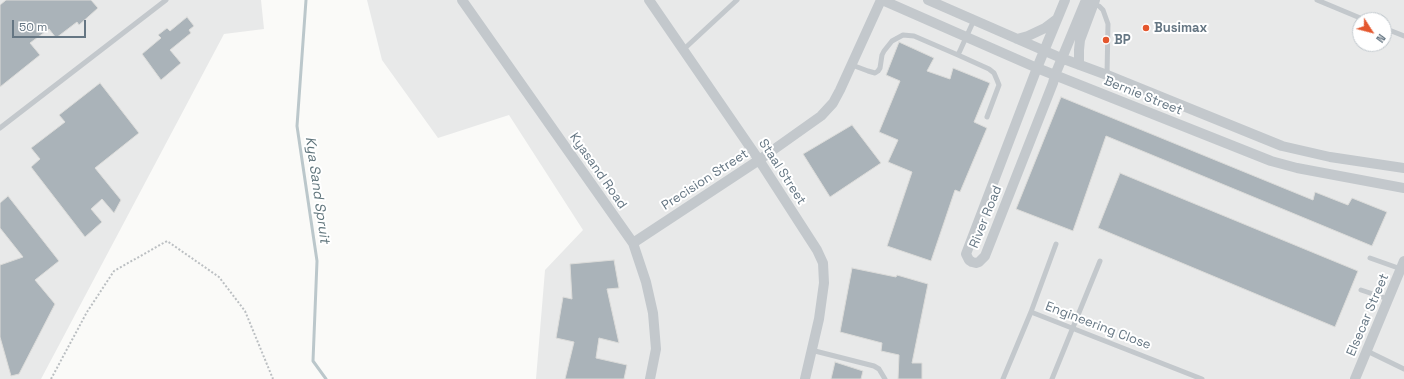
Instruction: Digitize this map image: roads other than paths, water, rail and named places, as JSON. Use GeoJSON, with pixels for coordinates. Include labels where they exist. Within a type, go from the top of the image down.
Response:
{"type":"FeatureCollection","features":[{"type":"Feature","properties":{"kind":"street","name":"Kyasand Road"},"geometry":{"type":"LineString","coordinates":[[462,0],[633,243],[646,282],[653,313],[656,349],[650,379]]}},
{"type":"Feature","properties":{"kind":"street","name":"Staal Street"},"geometry":{"type":"LineString","coordinates":[[649,0],[759,160],[817,250],[823,263],[824,283],[819,319],[805,379]]}},
{"type":"Feature","properties":{"kind":"street","name":"Precision Street"},"geometry":{"type":"LineString","coordinates":[[633,243],[759,160],[821,116],[833,103],[840,90],[882,0]]}},
{"type":"Feature","properties":{"kind":"street","name":"Bernie Street"},"geometry":{"type":"LineString","coordinates":[[882,0],[1037,68],[1276,163],[1404,188]]}},
{"type":"Feature","properties":{"kind":"street","name":"Bernie Street"},"geometry":{"type":"LineString","coordinates":[[928,0],[1061,58],[1286,147],[1330,157],[1404,168]]}},
{"type":"Feature","properties":{"kind":"street","name":"River Road"},"geometry":{"type":"LineString","coordinates":[[1065,0],[1037,68],[966,254],[972,262],[979,262],[985,256],[1053,83],[1061,58],[1091,1]]}},
{"type":"Feature","properties":{"kind":"street"},"geometry":{"type":"LineString","coordinates":[[1079,65],[1078,50],[1091,1]]}},
{"type":"Feature","properties":{"kind":"street"},"geometry":{"type":"LineString","coordinates":[[1017,39],[1028,36],[1045,28],[1058,18]]}},
{"type":"Feature","properties":{"kind":"street","name":"Elsecar Street"},"geometry":{"type":"LineString","coordinates":[[1355,379],[1403,266]]}},
{"type":"Feature","properties":{"kind":"lane"},"geometry":{"type":"LineString","coordinates":[[0,128],[166,0]]}},
{"type":"Feature","properties":{"kind":"lane"},"geometry":{"type":"LineString","coordinates":[[683,50],[737,0]]}},
{"type":"Feature","properties":{"kind":"lane"},"geometry":{"type":"LineString","coordinates":[[1317,0],[1352,15]]}},
{"type":"Feature","properties":{"kind":"lane"},"geometry":{"type":"LineString","coordinates":[[1091,1],[1103,10],[1108,24],[1107,75]]}},
{"type":"Feature","properties":{"kind":"lane"},"geometry":{"type":"LineString","coordinates":[[958,55],[974,20]]}},
{"type":"Feature","properties":{"kind":"lane"},"geometry":{"type":"LineString","coordinates":[[1392,31],[1404,36]]}},
{"type":"Feature","properties":{"kind":"lane"},"geometry":{"type":"LineString","coordinates":[[852,65],[875,73],[880,68],[884,51],[892,41],[903,35],[914,36],[989,69],[994,73],[999,85],[986,116]]}},
{"type":"Feature","properties":{"kind":"lane"},"geometry":{"type":"LineString","coordinates":[[1031,312],[1056,244]]}},
{"type":"Feature","properties":{"kind":"lane"},"geometry":{"type":"LineString","coordinates":[[1370,258],[1403,266]]}},
{"type":"Feature","properties":{"kind":"lane"},"geometry":{"type":"LineString","coordinates":[[1052,379],[1100,261]]}},
{"type":"Feature","properties":{"kind":"lane"},"geometry":{"type":"LineString","coordinates":[[1361,290],[1389,300]]}},
{"type":"Feature","properties":{"kind":"lane","name":"Engineering Close"},"geometry":{"type":"LineString","coordinates":[[1003,379],[1031,312],[1202,379]]}},
{"type":"Feature","properties":{"kind":"lane"},"geometry":{"type":"LineString","coordinates":[[812,350],[874,366],[879,369],[885,379]]}},
{"type":"Feature","properties":{"kind":"lane"},"geometry":{"type":"LineString","coordinates":[[1367,351],[1404,369]]}},
{"type":"Feature","properties":{"kind":"waterway","name":"Kya Sand Spruit"},"geometry":{"type":"LineString","coordinates":[[306,0],[297,126],[317,261],[313,361],[326,379]]}},
{"type":"Feature","properties":{"kind":"place","name":"Busimax"},"geometry":{"type":"Point","coordinates":[1146,28]}},
{"type":"Feature","properties":{"kind":"place","name":"BP"},"geometry":{"type":"Point","coordinates":[1106,40]}}]}
